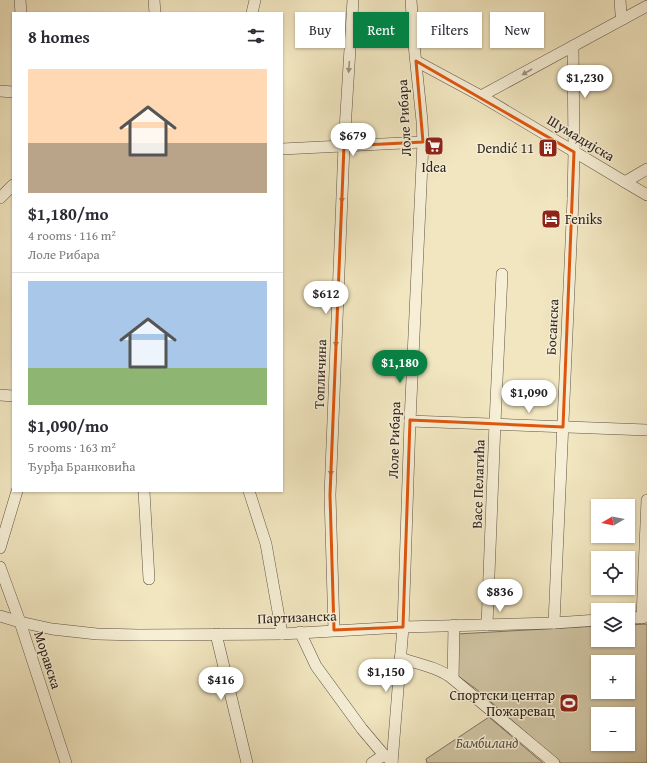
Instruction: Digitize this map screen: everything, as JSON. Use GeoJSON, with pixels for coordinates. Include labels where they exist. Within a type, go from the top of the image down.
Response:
{"type":"FeatureCollection","features":[{"type":"Feature","properties":{"kind":"street"},"geometry":{"type":"LineString","coordinates":[[20,0],[21,12]]}},
{"type":"Feature","properties":{"kind":"street"},"geometry":{"type":"LineString","coordinates":[[154,0],[155,12]]}},
{"type":"Feature","properties":{"kind":"street"},"geometry":{"type":"LineString","coordinates":[[252,12],[255,0]]}},
{"type":"Feature","properties":{"kind":"street","name":"Топличина"},"geometry":{"type":"LineString","coordinates":[[334,630],[330,495],[344,146],[353,0]]}},
{"type":"Feature","properties":{"kind":"street","name":"Лоле Рибара"},"geometry":{"type":"LineString","coordinates":[[389,760],[394,741],[403,627],[410,421],[423,142],[411,0]]}},
{"type":"Feature","properties":{"kind":"street"},"geometry":{"type":"LineString","coordinates":[[620,0],[623,19]]}},
{"type":"Feature","properties":{"kind":"street"},"geometry":{"type":"LineString","coordinates":[[481,96],[647,6]]}},
{"type":"Feature","properties":{"kind":"street","name":"Босанска"},"geometry":{"type":"LineString","coordinates":[[554,623],[574,152],[573,46]]}},
{"type":"Feature","properties":{"kind":"street","name":"Шумадијска"},"geometry":{"type":"LineString","coordinates":[[416,61],[481,96],[647,196]]}},
{"type":"Feature","properties":{"kind":"street"},"geometry":{"type":"LineString","coordinates":[[0,91],[12,92]]}},
{"type":"Feature","properties":{"kind":"street"},"geometry":{"type":"LineString","coordinates":[[283,149],[423,142]]}},
{"type":"Feature","properties":{"kind":"street"},"geometry":{"type":"LineString","coordinates":[[625,182],[647,169]]}},
{"type":"Feature","properties":{"kind":"street"},"geometry":{"type":"LineString","coordinates":[[0,198],[12,186]]}},
{"type":"Feature","properties":{"kind":"street","name":"Васе Пелагића"},"geometry":{"type":"LineString","coordinates":[[487,624],[502,274]]}},
{"type":"Feature","properties":{"kind":"street"},"geometry":{"type":"LineString","coordinates":[[0,395],[12,396]]}},
{"type":"Feature","properties":{"kind":"street"},"geometry":{"type":"LineString","coordinates":[[410,421],[647,430]]}},
{"type":"Feature","properties":{"kind":"street"},"geometry":{"type":"LineString","coordinates":[[0,548],[17,492]]}},
{"type":"Feature","properties":{"kind":"street"},"geometry":{"type":"LineString","coordinates":[[144,492],[149,579]]}},
{"type":"Feature","properties":{"kind":"street"},"geometry":{"type":"LineString","coordinates":[[250,492],[266,544],[282,634]]}},
{"type":"Feature","properties":{"kind":"street"},"geometry":{"type":"LineString","coordinates":[[635,618],[645,617],[647,500]]}},
{"type":"Feature","properties":{"kind":"street","name":"Моравска"},"geometry":{"type":"LineString","coordinates":[[0,567],[20,622],[66,763]]}},
{"type":"Feature","properties":{"kind":"street","name":"Партизанска"},"geometry":{"type":"LineString","coordinates":[[0,616],[52,629],[97,634],[139,635],[282,634],[334,630],[591,620]]}},
{"type":"Feature","properties":{"kind":"street"},"geometry":{"type":"LineString","coordinates":[[453,678],[454,625]]}},
{"type":"Feature","properties":{"kind":"street"},"geometry":{"type":"LineString","coordinates":[[300,632],[316,666],[362,729],[389,760]]}},
{"type":"Feature","properties":{"kind":"street"},"geometry":{"type":"LineString","coordinates":[[216,634],[247,763]]}},
{"type":"Feature","properties":{"kind":"street"},"geometry":{"type":"LineString","coordinates":[[400,658],[439,670],[453,678],[554,763]]}},
{"type":"Feature","properties":{"kind":"street"},"geometry":{"type":"LineString","coordinates":[[372,763],[389,760]]}},
{"type":"Feature","properties":{"kind":"highlighted area"},"geometry":{"type":"Polygon","coordinates":[[[416,61],[574,152],[574,162],[563,427],[410,420],[403,627],[334,630],[330,495],[344,146],[423,142],[416,61]]]}},
{"type":"Feature","properties":{"kind":"green space","name":"Спортски центар Пожаревац"},"geometry":{"type":"Polygon","coordinates":[[[647,624],[647,763],[561,763],[476,689],[458,676],[457,634],[591,626],[591,647],[635,647],[635,625],[647,624]]]}},
{"type":"Feature","properties":{"kind":"green space","name":"Бамбиланд"},"geometry":{"type":"Polygon","coordinates":[[[489,717],[543,763],[427,763],[426,759],[489,717]]]}},
{"type":"Feature","properties":{"kind":"place","name":"Idea"},"geometry":{"type":"Point","coordinates":[434,146]}},
{"type":"Feature","properties":{"kind":"place","name":"Dendić 11"},"geometry":{"type":"Point","coordinates":[548,148]}},
{"type":"Feature","properties":{"kind":"place","name":"Feniks"},"geometry":{"type":"Point","coordinates":[551,219]}},
{"type":"Feature","properties":{"kind":"place","name":"Спортски центар Пожаревац"},"geometry":{"type":"Point","coordinates":[569,703]}}]}
